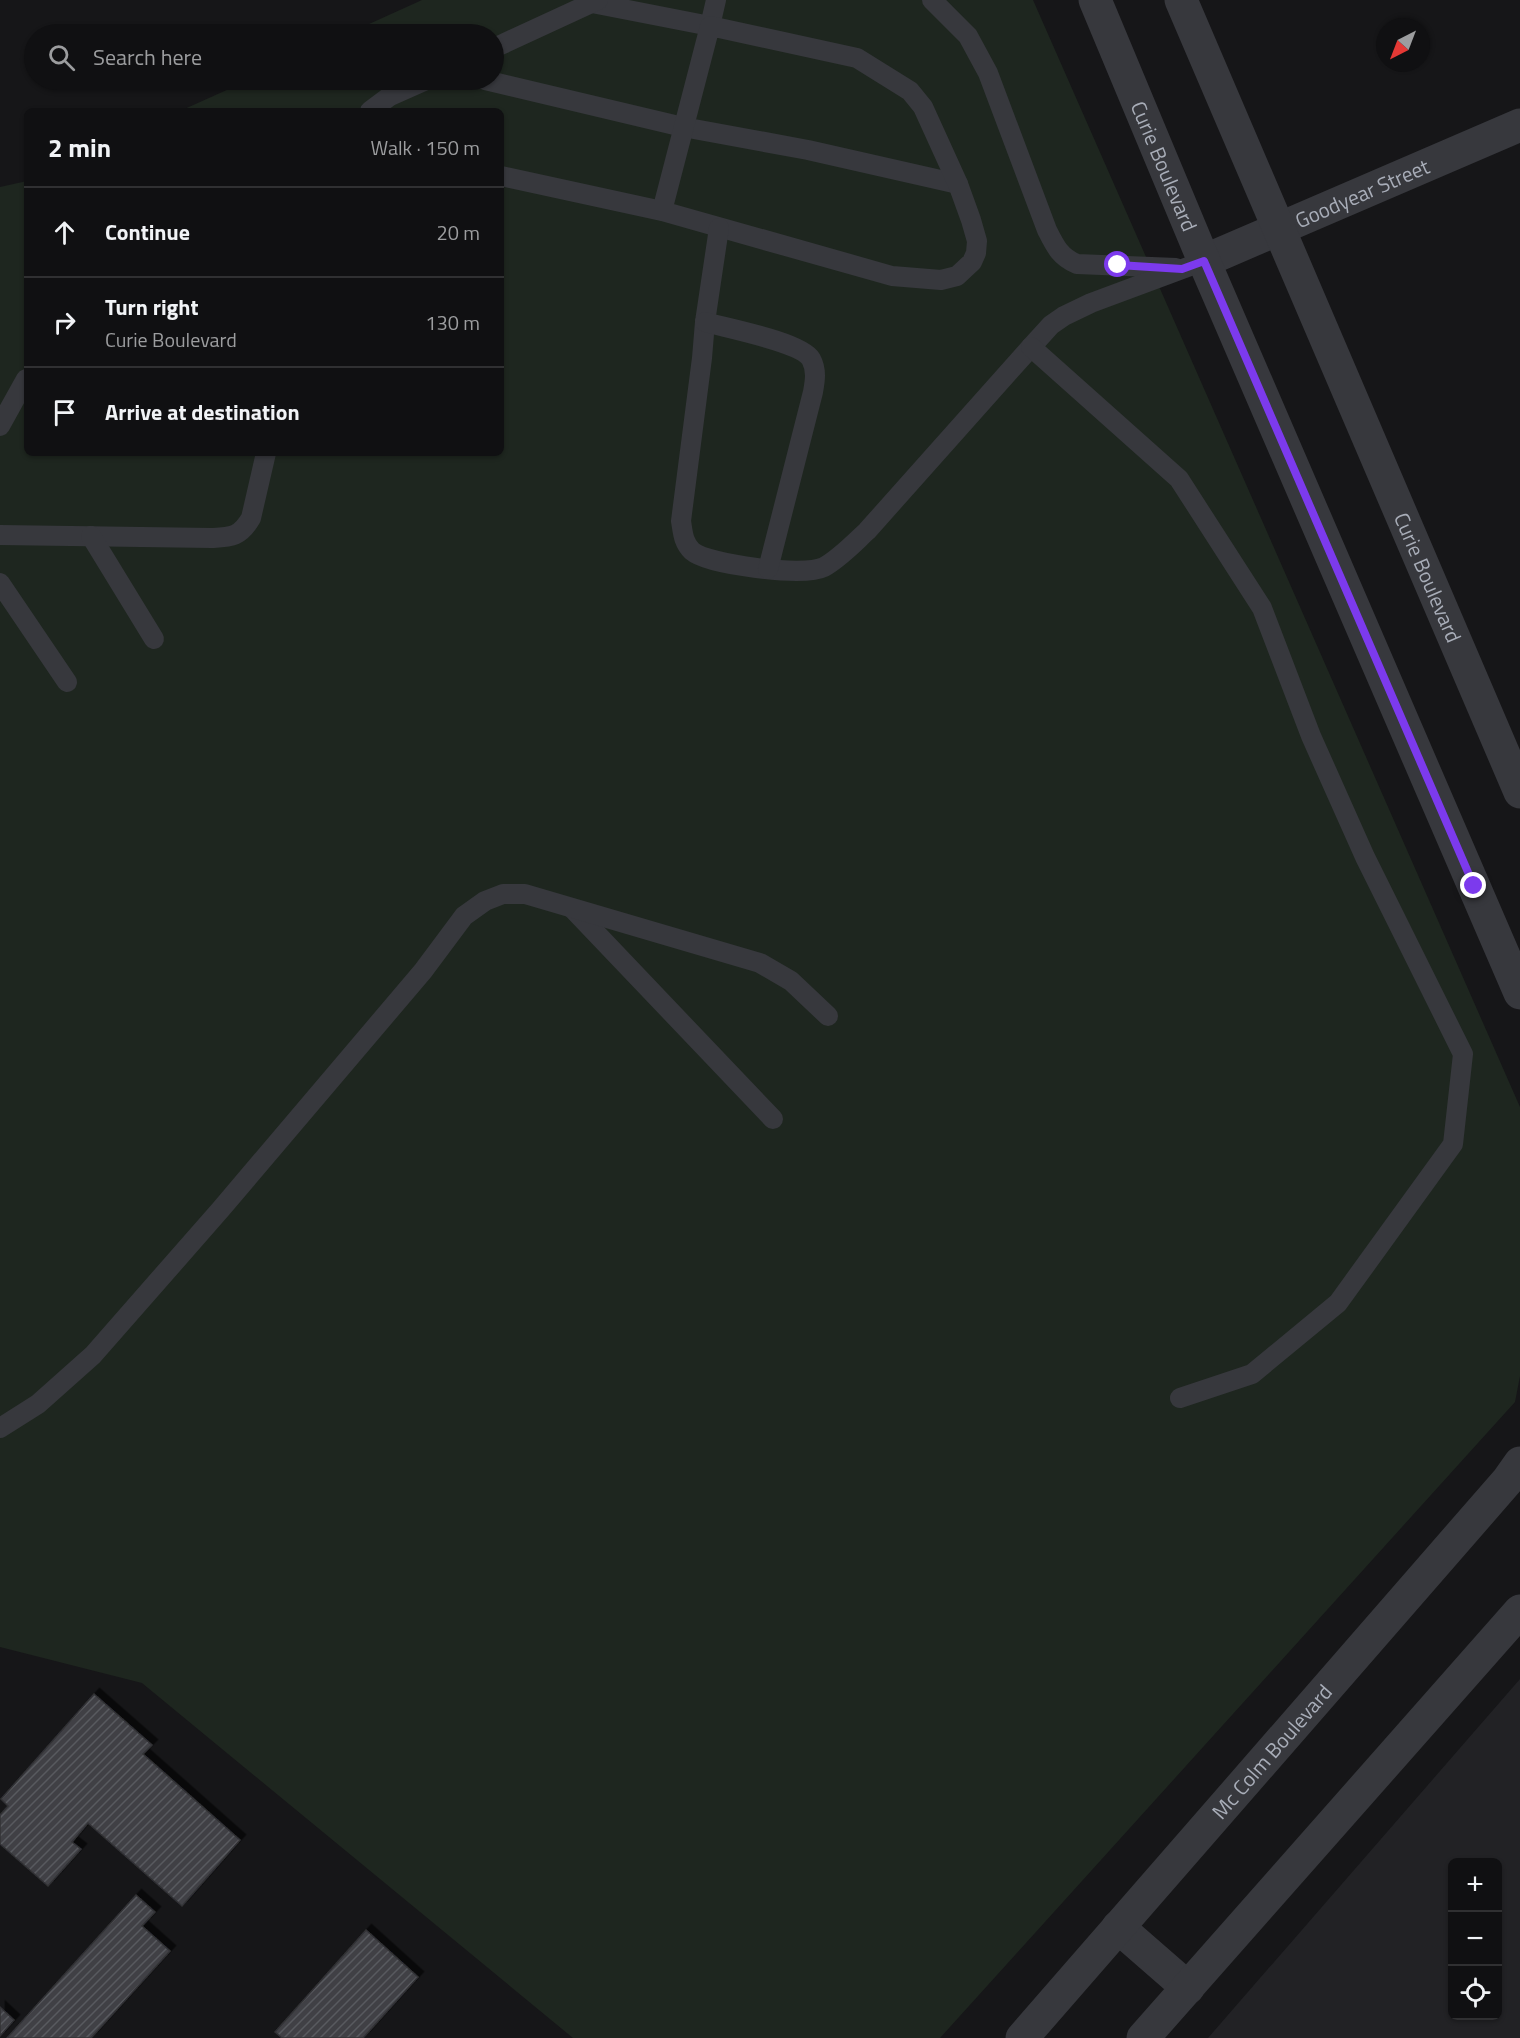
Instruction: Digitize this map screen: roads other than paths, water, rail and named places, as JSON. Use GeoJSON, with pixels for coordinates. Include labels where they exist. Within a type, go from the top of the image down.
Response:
{"type":"FeatureCollection","features":[{"type":"Feature","properties":{"kind":"street","name":"Curie Boulevard"},"geometry":{"type":"LineString","coordinates":[[1095,0],[1193,265],[1520,993]]}},
{"type":"Feature","properties":{"kind":"street","name":"Curie Boulevard"},"geometry":{"type":"LineString","coordinates":[[1181,0],[1520,792]]}},
{"type":"Feature","properties":{"kind":"street","name":"Goodyear Street"},"geometry":{"type":"LineString","coordinates":[[1193,265],[1520,125]]}},
{"type":"Feature","properties":{"kind":"street","name":"Mc Colm Boulevard"},"geometry":{"type":"LineString","coordinates":[[1022,2038],[1508,1480],[1520,1463]]}},
{"type":"Feature","properties":{"kind":"street"},"geometry":{"type":"LineString","coordinates":[[1143,2038],[1520,1611]]}},
{"type":"Feature","properties":{"kind":"street"},"geometry":{"type":"LineString","coordinates":[[1118,1927],[1188,1988]]}},
{"type":"Feature","properties":{"kind":"lane"},"geometry":{"type":"LineString","coordinates":[[662,211],[716,0]]}},
{"type":"Feature","properties":{"kind":"lane"},"geometry":{"type":"LineString","coordinates":[[932,0],[968,36],[988,73],[1056,250],[1066,259],[1077,264],[1193,265]]}},
{"type":"Feature","properties":{"kind":"lane"},"geometry":{"type":"LineString","coordinates":[[504,43],[595,1],[857,58],[910,90],[923,106],[958,184],[971,220],[977,242],[976,254],[972,262],[957,276],[941,280],[892,276],[662,211],[504,177]]}},
{"type":"Feature","properties":{"kind":"lane"},"geometry":{"type":"LineString","coordinates":[[504,85],[683,127],[808,150],[958,184]]}},
{"type":"Feature","properties":{"kind":"lane"},"geometry":{"type":"LineString","coordinates":[[374,108],[390,96],[404,90]]}},
{"type":"Feature","properties":{"kind":"lane"},"geometry":{"type":"LineString","coordinates":[[719,228],[681,521],[684,542],[694,552],[717,562],[768,568],[810,571],[823,567],[841,555],[867,531],[1051,325],[1091,303],[1193,265]]}},
{"type":"Feature","properties":{"kind":"lane"},"geometry":{"type":"LineString","coordinates":[[705,322],[768,338],[796,348],[807,354],[812,361],[816,375],[768,568]]}},
{"type":"Feature","properties":{"kind":"lane"},"geometry":{"type":"LineString","coordinates":[[1031,347],[1179,479],[1262,608],[1311,736],[1365,856],[1463,1054],[1453,1144],[1338,1303],[1252,1374],[1180,1398]]}},
{"type":"Feature","properties":{"kind":"lane"},"geometry":{"type":"LineString","coordinates":[[0,426],[24,383]]}},
{"type":"Feature","properties":{"kind":"lane"},"geometry":{"type":"LineString","coordinates":[[0,535],[212,538],[234,536],[246,528],[251,518],[265,456]]}},
{"type":"Feature","properties":{"kind":"lane"},"geometry":{"type":"LineString","coordinates":[[91,536],[154,639]]}},
{"type":"Feature","properties":{"kind":"lane"},"geometry":{"type":"LineString","coordinates":[[0,583],[67,682]]}},
{"type":"Feature","properties":{"kind":"lane"},"geometry":{"type":"LineString","coordinates":[[0,1428],[38,1404],[93,1354],[221,1209],[423,971],[465,916],[485,901],[503,894],[525,894],[760,963],[791,981],[828,1016]]}},
{"type":"Feature","properties":{"kind":"lane"},"geometry":{"type":"LineString","coordinates":[[571,907],[773,1119]]}}]}
